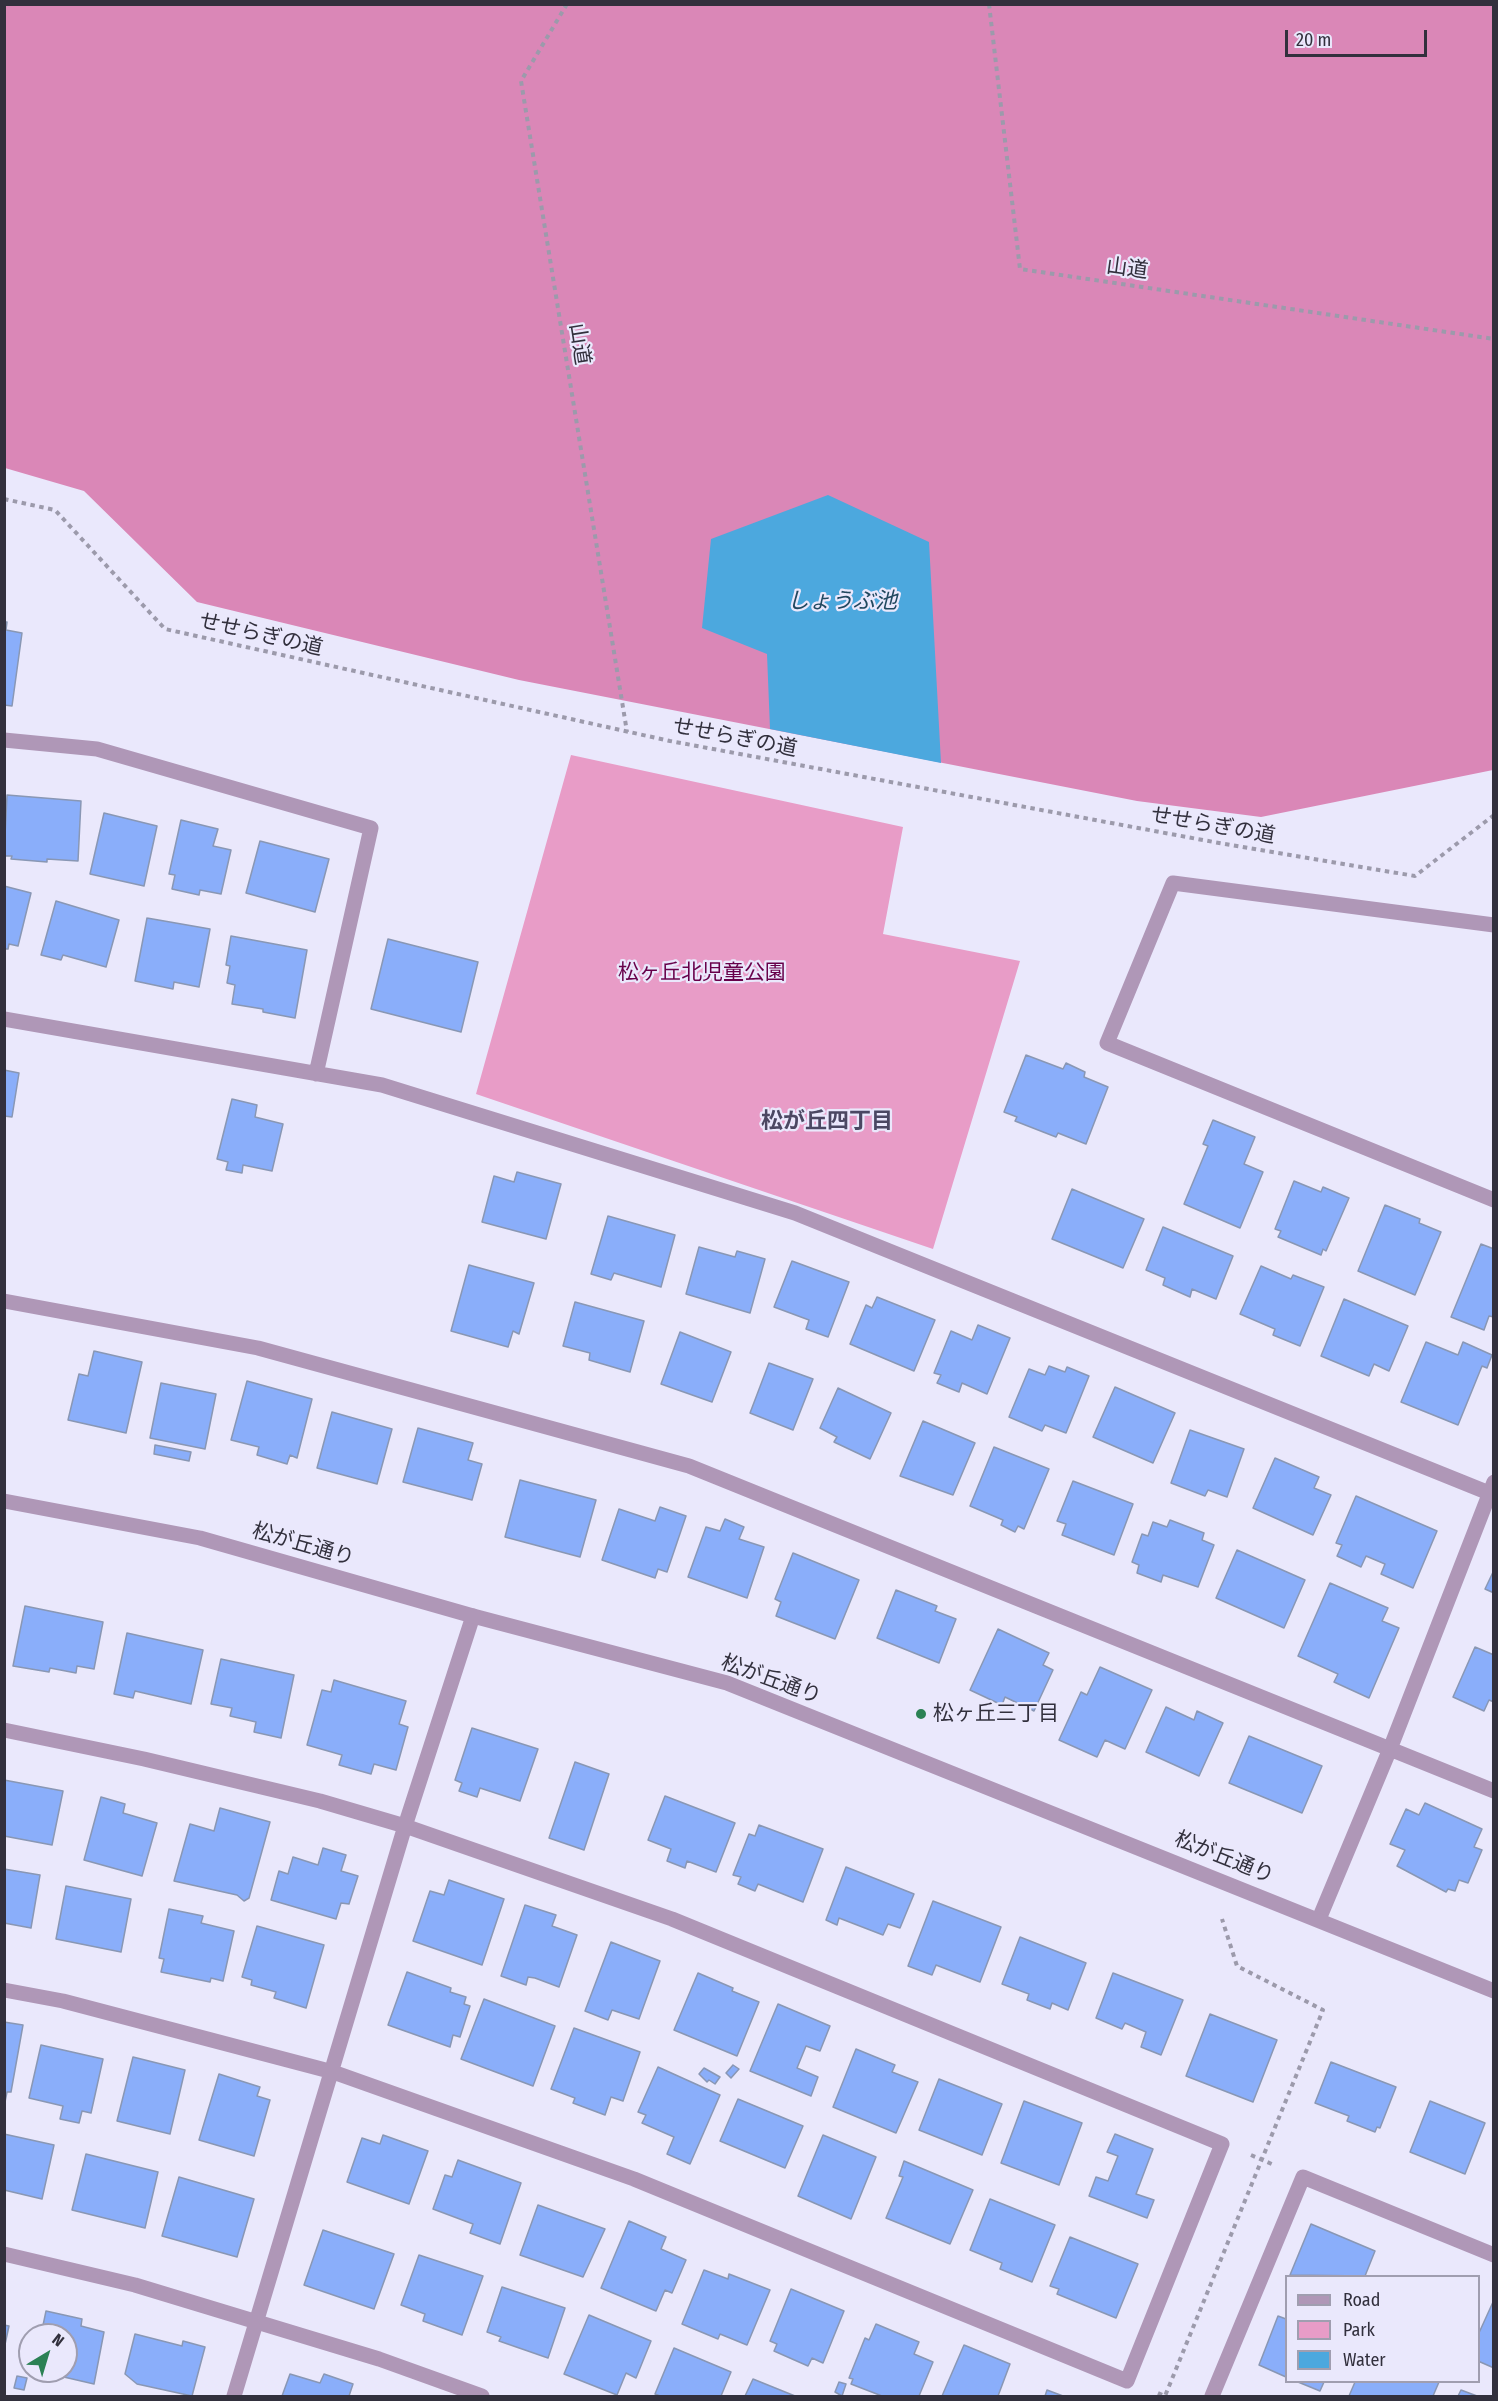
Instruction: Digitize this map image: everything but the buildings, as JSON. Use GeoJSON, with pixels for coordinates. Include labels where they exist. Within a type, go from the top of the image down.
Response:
{"type":"FeatureCollection","features":[{"type":"Feature","properties":{"kind":"street"},"geometry":{"type":"LineString","coordinates":[[4,740],[97,749],[371,828],[316,1074]]}},
{"type":"Feature","properties":{"kind":"street"},"geometry":{"type":"LineString","coordinates":[[1494,925],[1173,883],[1107,1044],[1494,1200]]}},
{"type":"Feature","properties":{"kind":"street"},"geometry":{"type":"LineString","coordinates":[[4,1019],[382,1085],[795,1213],[1492,1490],[1390,1749],[1318,1919]]}},
{"type":"Feature","properties":{"kind":"street"},"geometry":{"type":"LineString","coordinates":[[4,1301],[258,1348],[689,1466],[1494,1791]]}},
{"type":"Feature","properties":{"kind":"street","name":"松が丘通り"},"geometry":{"type":"LineString","coordinates":[[4,1501],[200,1538],[473,1616],[727,1683],[1494,1991]]}},
{"type":"Feature","properties":{"kind":"street"},"geometry":{"type":"LineString","coordinates":[[234,2397],[333,2073],[405,1826],[473,1616]]}},
{"type":"Feature","properties":{"kind":"street"},"geometry":{"type":"LineString","coordinates":[[4,1730],[144,1759],[320,1801],[405,1826],[672,1919],[1222,2144],[1127,2381],[634,2179],[333,2073],[63,2001],[4,1990]]}},
{"type":"Feature","properties":{"kind":"street"},"geometry":{"type":"LineString","coordinates":[[1212,2397],[1303,2177],[1494,2255]]}},
{"type":"Feature","properties":{"kind":"street"},"geometry":{"type":"LineString","coordinates":[[4,2254],[135,2284],[379,2359],[482,2397]]}},
{"type":"Feature","properties":{"kind":"path","name":"山道"},"geometry":{"type":"LineString","coordinates":[[567,4],[521,81],[627,732]]}},
{"type":"Feature","properties":{"kind":"path","name":"山道"},"geometry":{"type":"LineString","coordinates":[[989,4],[1020,269],[1494,339]]}},
{"type":"Feature","properties":{"kind":"path","name":"せせらぎの道"},"geometry":{"type":"LineString","coordinates":[[4,499],[55,510],[165,629],[627,732],[1219,843],[1415,876],[1494,815]]}},
{"type":"Feature","properties":{"kind":"path"},"geometry":{"type":"LineString","coordinates":[[1222,2144],[1303,2177]]}},
{"type":"Feature","properties":{"kind":"green space","name":"松ヶ丘北児童公園"},"geometry":{"type":"Polygon","coordinates":[[[571,755],[903,827],[883,934],[1020,961],[933,1249],[476,1094],[571,755]]]}},
{"type":"Feature","properties":{"kind":"shaded area"},"geometry":{"type":"Polygon","coordinates":[[[4,5],[1493,5],[1493,770],[1261,817],[1137,801],[519,680],[197,602],[84,491],[5,468],[4,5]]]}},
{"type":"Feature","properties":{"kind":"water","name":"しょうぶ池"},"geometry":{"type":"Polygon","coordinates":[[[828,495],[929,542],[941,763],[770,729],[767,654],[702,628],[711,539],[828,495]]]}},
{"type":"Feature","properties":{"kind":"place","name":"松ヶ丘三丁目"},"geometry":{"type":"Point","coordinates":[921,1714]}},
{"type":"Feature","properties":{"kind":"district","name":"松が丘四丁目"},"geometry":{"type":"Point","coordinates":[827,1122]}}]}
